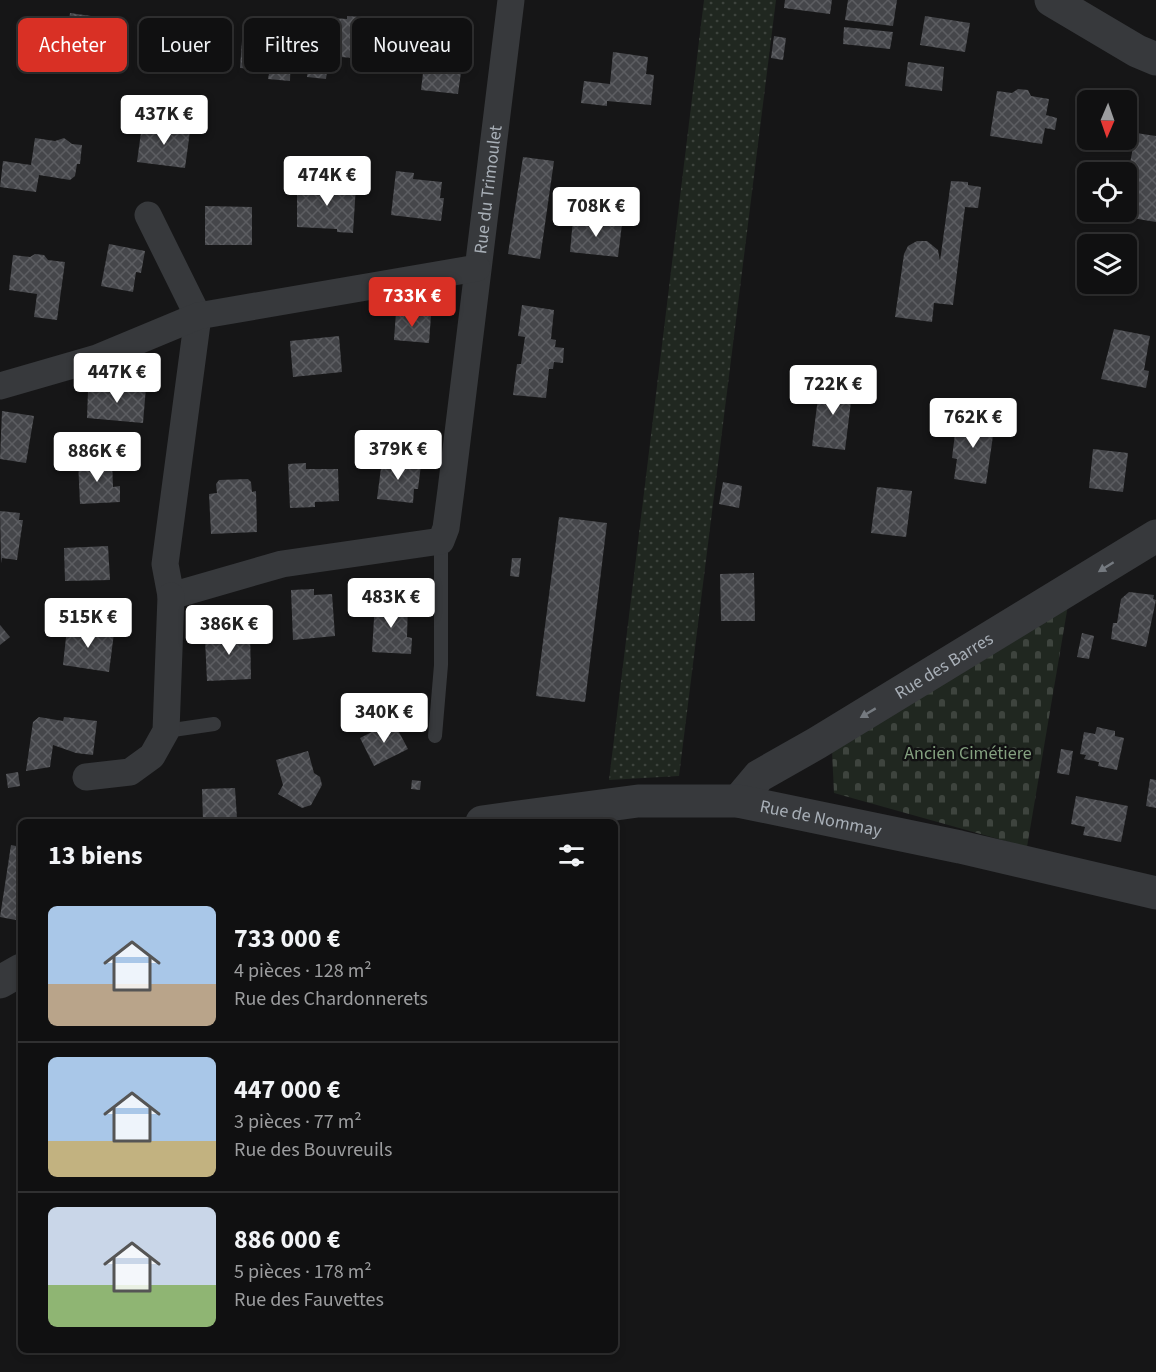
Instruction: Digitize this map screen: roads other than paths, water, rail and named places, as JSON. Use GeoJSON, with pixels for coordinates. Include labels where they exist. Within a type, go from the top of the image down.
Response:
{"type":"FeatureCollection","features":[{"type":"Feature","properties":{"kind":"street","name":"Rue du Trimoulet"},"geometry":{"type":"LineString","coordinates":[[441,542],[446,528],[451,490],[511,0]]}},
{"type":"Feature","properties":{"kind":"street"},"geometry":{"type":"LineString","coordinates":[[1064,3],[1137,51],[1156,59]]}},
{"type":"Feature","properties":{"kind":"street"},"geometry":{"type":"LineString","coordinates":[[86,777],[130,772],[152,756],[166,731],[171,596],[165,564],[198,316],[147,215]]}},
{"type":"Feature","properties":{"kind":"street"},"geometry":{"type":"LineString","coordinates":[[0,386],[97,358],[198,316],[477,268]]}},
{"type":"Feature","properties":{"kind":"street","name":"Rue des Barres"},"geometry":{"type":"LineString","coordinates":[[738,801],[759,776],[817,744],[1156,536]]}},
{"type":"Feature","properties":{"kind":"street"},"geometry":{"type":"LineString","coordinates":[[171,596],[282,564],[441,542]]}},
{"type":"Feature","properties":{"kind":"street","name":"Rue de Nommay"},"geometry":{"type":"LineString","coordinates":[[504,819],[638,801],[738,801],[960,847],[1156,893]]}},
{"type":"Feature","properties":{"kind":"street"},"geometry":{"type":"LineString","coordinates":[[0,982],[18,972]]}},
{"type":"Feature","properties":{"kind":"lane","name":"Rue du Trimoulet"},"geometry":{"type":"LineString","coordinates":[[435,736],[441,665],[441,542]]}},
{"type":"Feature","properties":{"kind":"lane"},"geometry":{"type":"LineString","coordinates":[[166,731],[214,724]]}},
{"type":"Feature","properties":{"kind":"park label","name":"Ancien Cimétiere"},"geometry":{"type":"Point","coordinates":[968,753]}}]}
